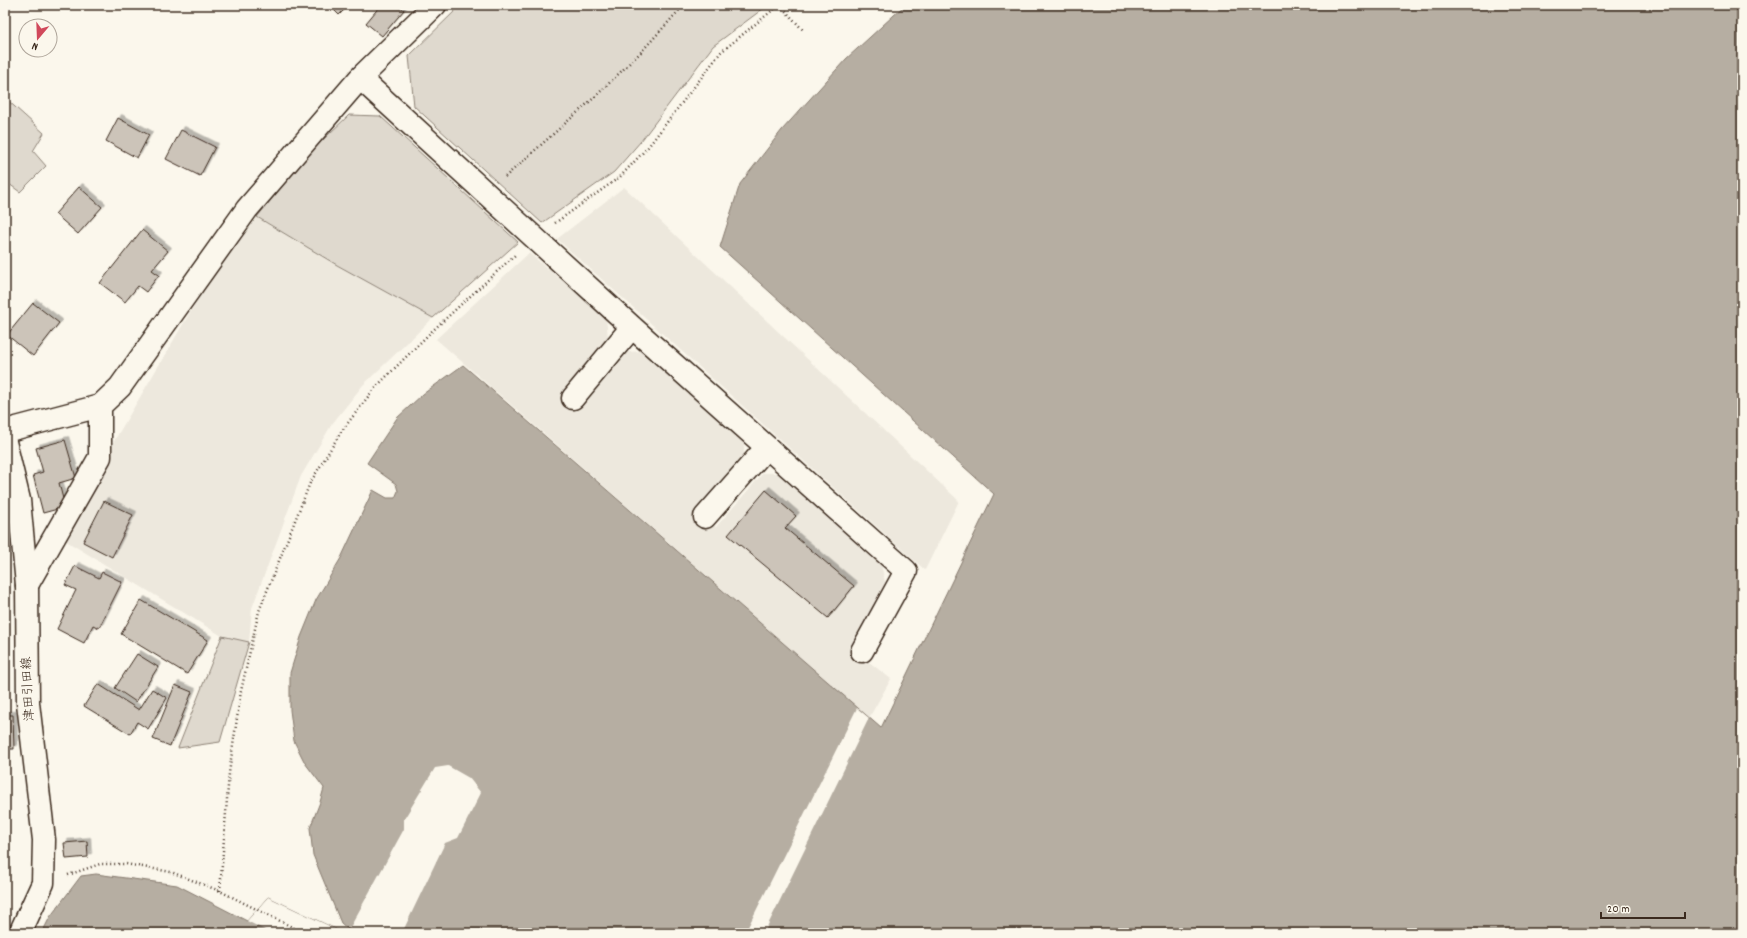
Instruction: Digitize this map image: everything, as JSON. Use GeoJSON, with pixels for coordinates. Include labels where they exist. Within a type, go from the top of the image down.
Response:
{"type":"FeatureCollection","features":[{"type":"Feature","properties":{"kind":"street"},"geometry":{"type":"LineString","coordinates":[[5,431],[100,406],[120,387],[144,356],[247,209],[360,78],[435,5]]}},
{"type":"Feature","properties":{"kind":"street"},"geometry":{"type":"LineString","coordinates":[[360,78],[632,327],[906,571],[862,651]]}},
{"type":"Feature","properties":{"kind":"street"},"geometry":{"type":"LineString","coordinates":[[573,398],[632,327]]}},
{"type":"Feature","properties":{"kind":"street"},"geometry":{"type":"LineString","coordinates":[[27,585],[100,457],[100,406]]}},
{"type":"Feature","properties":{"kind":"street","name":"津田引田線"},"geometry":{"type":"LineString","coordinates":[[5,442],[19,500],[27,585],[28,703],[44,840],[43,883],[20,933]]}},
{"type":"Feature","properties":{"kind":"street"},"geometry":{"type":"LineString","coordinates":[[705,517],[767,447]]}},
{"type":"Feature","properties":{"kind":"path"},"geometry":{"type":"LineString","coordinates":[[487,194],[596,96],[642,51],[684,5]]}},
{"type":"Feature","properties":{"kind":"path"},"geometry":{"type":"LineString","coordinates":[[220,891],[229,773],[241,691],[259,611],[284,545],[310,483],[341,432],[374,388],[430,333],[534,237],[620,177],[648,147],[721,52],[779,5],[804,31]]}},
{"type":"Feature","properties":{"kind":"path"},"geometry":{"type":"LineString","coordinates":[[43,883],[100,864],[126,864],[171,872],[220,891],[304,933]]}},
{"type":"Feature","properties":{"kind":"shaded area"},"geometry":{"type":"Polygon","coordinates":[[[461,5],[768,5],[713,46],[641,141],[614,172],[542,223],[414,106],[409,56],[461,5]]]}},
{"type":"Feature","properties":{"kind":"shaded area"},"geometry":{"type":"Polygon","coordinates":[[[905,5],[1742,5],[1742,933],[347,933],[349,930],[341,923],[313,855],[310,828],[324,788],[305,763],[294,741],[290,710],[290,673],[301,637],[316,600],[341,558],[373,490],[387,498],[395,498],[398,491],[396,484],[367,463],[397,418],[423,394],[463,365],[881,728],[994,494],[720,247],[740,184],[782,130],[846,59],[905,5]]]}},
{"type":"Feature","properties":{"kind":"shaded area"},"geometry":{"type":"Polygon","coordinates":[[[5,98],[44,133],[33,151],[46,166],[20,192],[5,181],[5,98]]]}},
{"type":"Feature","properties":{"kind":"shaded area"},"geometry":{"type":"Polygon","coordinates":[[[349,115],[380,116],[518,242],[433,318],[337,265],[257,217],[309,153],[349,115]]]}},
{"type":"Feature","properties":{"kind":"shaded area"},"geometry":{"type":"Polygon","coordinates":[[[624,187],[959,501],[925,570],[557,239],[624,187]]]}},
{"type":"Feature","properties":{"kind":"shaded area"},"geometry":{"type":"Polygon","coordinates":[[[257,217],[337,265],[433,318],[363,385],[332,424],[301,476],[252,608],[249,642],[222,636],[58,536],[208,282],[257,217]]]}},
{"type":"Feature","properties":{"kind":"shaded area"},"geometry":{"type":"Polygon","coordinates":[[[529,253],[606,317],[608,338],[562,394],[579,408],[627,352],[644,351],[744,441],[744,454],[696,509],[716,527],[763,473],[778,473],[881,564],[885,582],[851,648],[891,679],[869,718],[436,339],[529,253]]]}},
{"type":"Feature","properties":{"kind":"shaded area"},"geometry":{"type":"Polygon","coordinates":[[[222,636],[249,642],[220,742],[178,748],[222,636]]]}},
{"type":"Feature","properties":{"kind":"shaded area"},"geometry":{"type":"Polygon","coordinates":[[[96,874],[177,885],[247,921],[268,897],[344,933],[42,933],[50,917],[81,876],[96,874]]]}},
{"type":"Feature","properties":{"kind":"pier"},"geometry":{"type":"Polygon","coordinates":[[[857,708],[869,718],[764,933],[745,933],[857,708]]]}},
{"type":"Feature","properties":{"kind":"pier"},"geometry":{"type":"Polygon","coordinates":[[[448,766],[469,778],[481,793],[458,838],[445,843],[402,933],[347,933],[404,829],[404,819],[435,768],[448,766]]]}},
{"type":"Feature","properties":{"kind":"pier"},"geometry":{"type":"Polygon","coordinates":[[[268,897],[344,933],[271,933],[247,921],[268,897]]]}},
{"type":"Feature","properties":{"kind":"building"},"geometry":{"type":"Polygon","coordinates":[[[329,5],[349,5],[339,15],[329,5]]]}},
{"type":"Feature","properties":{"kind":"building"},"geometry":{"type":"Polygon","coordinates":[[[381,5],[398,5],[404,10],[382,36],[366,23],[381,5]]]}},
{"type":"Feature","properties":{"kind":"building"},"geometry":{"type":"Polygon","coordinates":[[[118,118],[149,135],[137,158],[106,141],[118,118]]]}},
{"type":"Feature","properties":{"kind":"building"},"geometry":{"type":"Polygon","coordinates":[[[181,130],[215,147],[200,176],[166,159],[181,130]]]}},
{"type":"Feature","properties":{"kind":"building"},"geometry":{"type":"Polygon","coordinates":[[[79,187],[102,207],[78,234],[55,214],[79,187]]]}},
{"type":"Feature","properties":{"kind":"building"},"geometry":{"type":"Polygon","coordinates":[[[142,230],[168,251],[152,270],[159,275],[146,292],[138,286],[125,302],[100,283],[142,230]]]}},
{"type":"Feature","properties":{"kind":"building"},"geometry":{"type":"Polygon","coordinates":[[[33,303],[59,323],[33,356],[7,335],[33,303]]]}},
{"type":"Feature","properties":{"kind":"building"},"geometry":{"type":"Polygon","coordinates":[[[65,440],[76,478],[59,483],[65,507],[43,513],[33,475],[43,472],[36,448],[65,440]]]}},
{"type":"Feature","properties":{"kind":"building"},"geometry":{"type":"Polygon","coordinates":[[[766,490],[796,516],[785,528],[854,586],[828,618],[728,535],[766,490]]]}},
{"type":"Feature","properties":{"kind":"building"},"geometry":{"type":"Polygon","coordinates":[[[104,501],[133,515],[112,557],[83,542],[104,501]]]}},
{"type":"Feature","properties":{"kind":"building"},"geometry":{"type":"Polygon","coordinates":[[[75,566],[99,578],[102,572],[122,582],[99,628],[93,625],[84,643],[57,629],[76,590],[65,585],[75,566]]]}},
{"type":"Feature","properties":{"kind":"building"},"geometry":{"type":"Polygon","coordinates":[[[141,600],[208,640],[187,674],[121,634],[141,600]]]}},
{"type":"Feature","properties":{"kind":"building"},"geometry":{"type":"Polygon","coordinates":[[[137,654],[158,667],[136,702],[115,688],[137,654]]]}},
{"type":"Feature","properties":{"kind":"building"},"geometry":{"type":"Polygon","coordinates":[[[98,684],[139,710],[152,689],[167,698],[148,729],[137,722],[130,734],[84,706],[98,684]]]}},
{"type":"Feature","properties":{"kind":"building"},"geometry":{"type":"Polygon","coordinates":[[[175,685],[192,692],[170,746],[153,739],[175,685]]]}},
{"type":"Feature","properties":{"kind":"building"},"geometry":{"type":"Polygon","coordinates":[[[5,715],[13,715],[14,749],[5,749],[5,715]]]}},
{"type":"Feature","properties":{"kind":"building"},"geometry":{"type":"Polygon","coordinates":[[[87,841],[88,857],[66,859],[64,843],[87,841]]]}}]}
